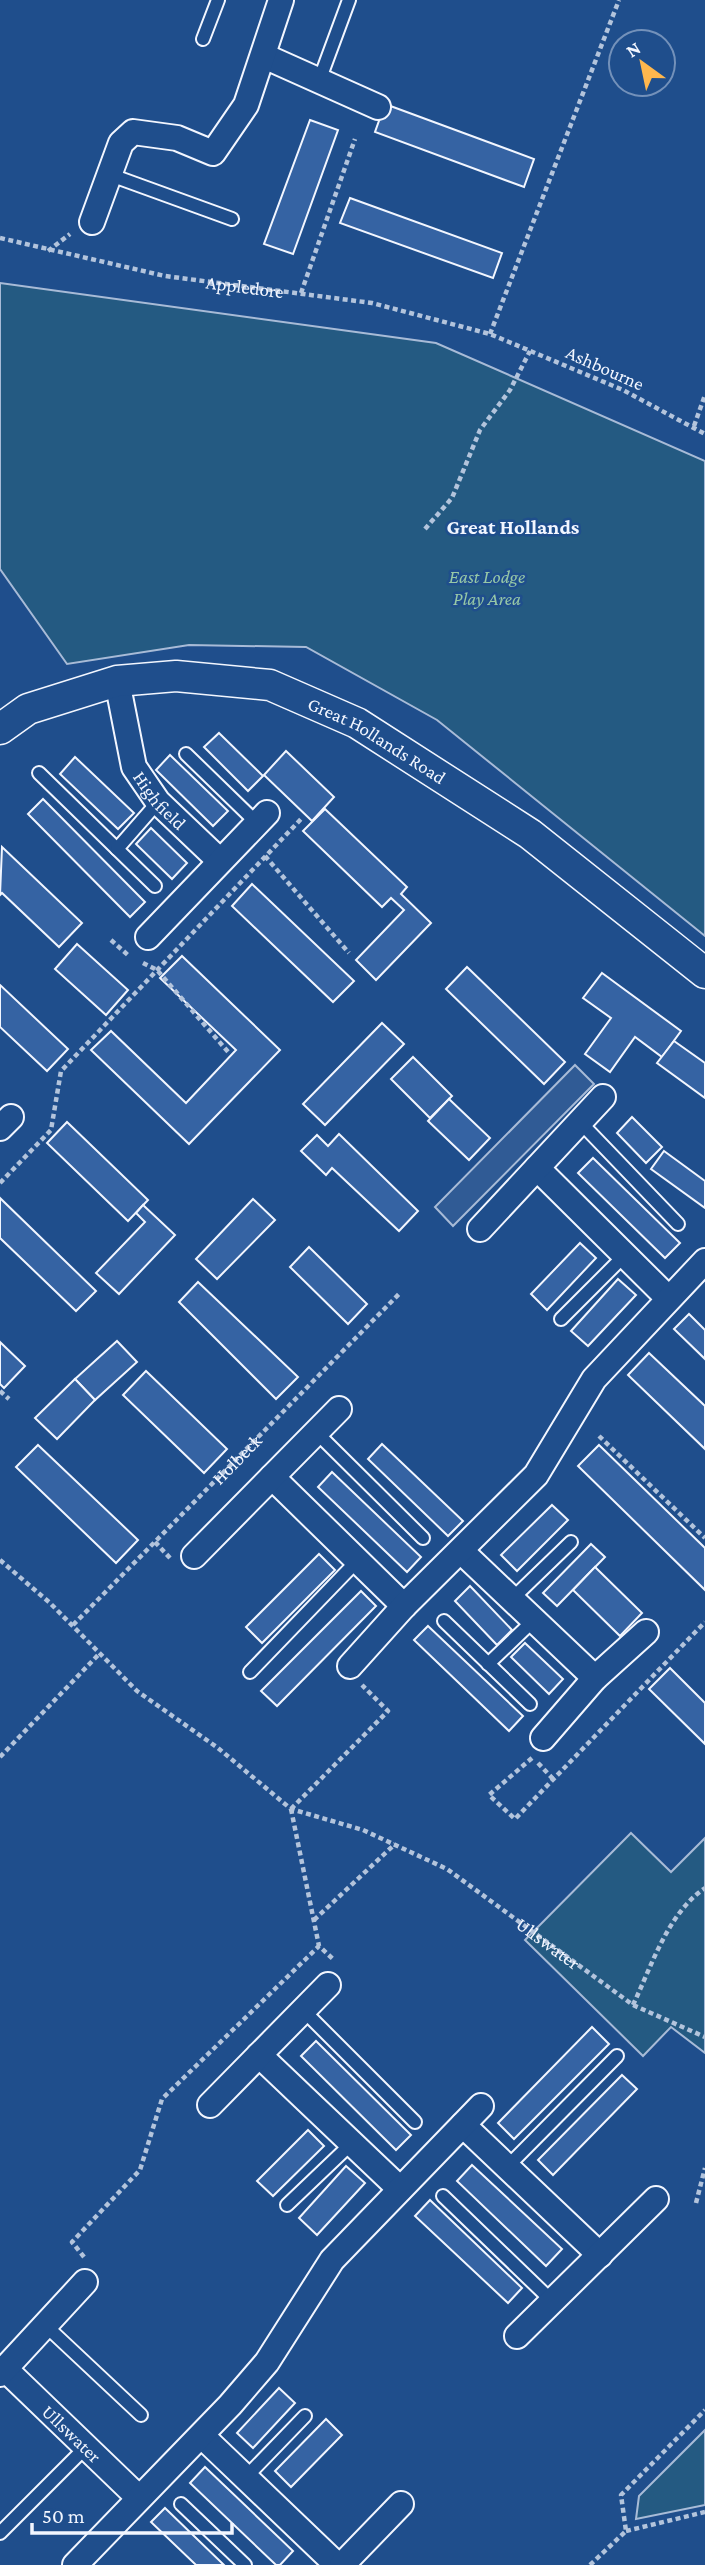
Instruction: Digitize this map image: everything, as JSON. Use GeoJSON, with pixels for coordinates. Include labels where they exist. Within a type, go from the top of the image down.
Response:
{"type":"FeatureCollection","features":[{"type":"Feature","properties":{"kind":"street"},"geometry":{"type":"LineString","coordinates":[[92,222],[121,143],[133,132],[177,138],[213,153],[246,105],[282,0]]}},
{"type":"Feature","properties":{"kind":"street"},"geometry":{"type":"LineString","coordinates":[[264,57],[378,107]]}},
{"type":"Feature","properties":{"kind":"street","name":"Great Hollands Road"},"geometry":{"type":"LineString","coordinates":[[0,729],[28,709],[117,681],[176,676],[270,685],[357,723],[530,834],[705,973]]}},
{"type":"Feature","properties":{"kind":"street","name":"Highfield"},"geometry":{"type":"LineString","coordinates":[[117,681],[134,767],[158,802],[220,861]]}},
{"type":"Feature","properties":{"kind":"street"},"geometry":{"type":"LineString","coordinates":[[148,937],[262,818]]}},
{"type":"Feature","properties":{"kind":"street"},"geometry":{"type":"LineString","coordinates":[[480,1229],[603,1097]]}},
{"type":"Feature","properties":{"kind":"street"},"geometry":{"type":"LineString","coordinates":[[537,1168],[668,1298]]}},
{"type":"Feature","properties":{"kind":"street"},"geometry":{"type":"LineString","coordinates":[[350,1666],[404,1606],[536,1475],[594,1378],[705,1261]]}},
{"type":"Feature","properties":{"kind":"street","name":"Holbeck"},"geometry":{"type":"LineString","coordinates":[[194,1556],[339,1409]]}},
{"type":"Feature","properties":{"kind":"street","name":"Holbeck"},"geometry":{"type":"LineString","coordinates":[[272,1476],[404,1606]]}},
{"type":"Feature","properties":{"kind":"street"},"geometry":{"type":"LineString","coordinates":[[461,1551],[595,1678]]}},
{"type":"Feature","properties":{"kind":"street"},"geometry":{"type":"LineString","coordinates":[[538,1747],[595,1678],[646,1632]]}},
{"type":"Feature","properties":{"kind":"street"},"geometry":{"type":"LineString","coordinates":[[210,2105],[336,1977]]}},
{"type":"Feature","properties":{"kind":"street"},"geometry":{"type":"LineString","coordinates":[[259,2055],[400,2189]]}},
{"type":"Feature","properties":{"kind":"street"},"geometry":{"type":"LineString","coordinates":[[75,2565],[138,2497],[202,2435],[267,2362],[332,2260],[481,2106]]}},
{"type":"Feature","properties":{"kind":"street"},"geometry":{"type":"LineString","coordinates":[[463,2125],[600,2255]]}},
{"type":"Feature","properties":{"kind":"street"},"geometry":{"type":"LineString","coordinates":[[517,2336],[656,2199]]}},
{"type":"Feature","properties":{"kind":"street","name":"Ullswater"},"geometry":{"type":"LineString","coordinates":[[85,2281],[2,2371],[138,2497]]}},
{"type":"Feature","properties":{"kind":"street"},"geometry":{"type":"LineString","coordinates":[[202,2435],[340,2565],[401,2504]]}},
{"type":"Feature","properties":{"kind":"lane"},"geometry":{"type":"LineString","coordinates":[[203,39],[218,0]]}},
{"type":"Feature","properties":{"kind":"lane"},"geometry":{"type":"LineString","coordinates":[[318,81],[349,0]]}},
{"type":"Feature","properties":{"kind":"lane"},"geometry":{"type":"LineString","coordinates":[[108,174],[232,219]]}},
{"type":"Feature","properties":{"kind":"lane"},"geometry":{"type":"LineString","coordinates":[[186,754],[262,818]]}},
{"type":"Feature","properties":{"kind":"lane"},"geometry":{"type":"LineString","coordinates":[[39,773],[155,886]]}},
{"type":"Feature","properties":{"kind":"lane"},"geometry":{"type":"LineString","coordinates":[[117,849],[158,802]]}},
{"type":"Feature","properties":{"kind":"lane"},"geometry":{"type":"LineString","coordinates":[[581,1123],[678,1224]]}},
{"type":"Feature","properties":{"kind":"lane"},"geometry":{"type":"LineString","coordinates":[[561,1319],[625,1255]]}},
{"type":"Feature","properties":{"kind":"lane"},"geometry":{"type":"LineString","coordinates":[[316,1432],[423,1538]]}},
{"type":"Feature","properties":{"kind":"lane"},"geometry":{"type":"LineString","coordinates":[[512,1599],[570,1542]]}},
{"type":"Feature","properties":{"kind":"lane"},"geometry":{"type":"LineString","coordinates":[[250,1672],[357,1561]]}},
{"type":"Feature","properties":{"kind":"lane"},"geometry":{"type":"LineString","coordinates":[[488,1664],[534,1620]]}},
{"type":"Feature","properties":{"kind":"lane"},"geometry":{"type":"LineString","coordinates":[[443,1621],[530,1704]]}},
{"type":"Feature","properties":{"kind":"lane"},"geometry":{"type":"LineString","coordinates":[[303,2010],[415,2122]]}},
{"type":"Feature","properties":{"kind":"lane"},"geometry":{"type":"LineString","coordinates":[[507,2167],[617,2056]]}},
{"type":"Feature","properties":{"kind":"lane"},"geometry":{"type":"LineString","coordinates":[[287,2205],[352,2143]]}},
{"type":"Feature","properties":{"kind":"lane"},"geometry":{"type":"LineString","coordinates":[[443,2196],[552,2301]]}},
{"type":"Feature","properties":{"kind":"lane"},"geometry":{"type":"LineString","coordinates":[[45,2326],[141,2415]]}},
{"type":"Feature","properties":{"kind":"lane"},"geometry":{"type":"LineString","coordinates":[[247,2476],[305,2416]]}},
{"type":"Feature","properties":{"kind":"lane"},"geometry":{"type":"LineString","coordinates":[[0,2533],[86,2447]]}},
{"type":"Feature","properties":{"kind":"lane"},"geometry":{"type":"LineString","coordinates":[[181,2504],[245,2565]]}},
{"type":"Feature","properties":{"kind":"path"},"geometry":{"type":"LineString","coordinates":[[490,334],[619,0]]}},
{"type":"Feature","properties":{"kind":"path"},"geometry":{"type":"LineString","coordinates":[[301,293],[355,139]]}},
{"type":"Feature","properties":{"kind":"path","name":"Appledore"},"geometry":{"type":"LineString","coordinates":[[0,238],[165,276],[372,303],[490,334]]}},
{"type":"Feature","properties":{"kind":"path","name":"Ashbourne"},"geometry":{"type":"LineString","coordinates":[[490,334],[623,390],[705,433]]}},
{"type":"Feature","properties":{"kind":"path"},"geometry":{"type":"LineString","coordinates":[[425,529],[452,498],[480,430],[510,390],[530,351]]}},
{"type":"Feature","properties":{"kind":"path"},"geometry":{"type":"LineString","coordinates":[[694,426],[705,394]]}},
{"type":"Feature","properties":{"kind":"path"},"geometry":{"type":"LineString","coordinates":[[0,1184],[51,1130],[61,1071],[302,818]]}},
{"type":"Feature","properties":{"kind":"path"},"geometry":{"type":"LineString","coordinates":[[265,856],[349,953]]}},
{"type":"Feature","properties":{"kind":"path"},"geometry":{"type":"LineString","coordinates":[[111,940],[128,956],[157,970],[229,1052]]}},
{"type":"Feature","properties":{"kind":"path","name":"Holbeck"},"geometry":{"type":"LineString","coordinates":[[73,1625],[399,1294]]}},
{"type":"Feature","properties":{"kind":"path"},"geometry":{"type":"LineString","coordinates":[[0,1391],[9,1399]]}},
{"type":"Feature","properties":{"kind":"path"},"geometry":{"type":"LineString","coordinates":[[599,1436],[705,1538]]}},
{"type":"Feature","properties":{"kind":"path"},"geometry":{"type":"LineString","coordinates":[[0,1560],[73,1625],[137,1691],[218,1748],[291,1809],[319,1946],[336,1977]]}},
{"type":"Feature","properties":{"kind":"path"},"geometry":{"type":"LineString","coordinates":[[555,1780],[538,1747],[489,1795],[515,1819],[555,1780],[705,1622]]}},
{"type":"Feature","properties":{"kind":"path"},"geometry":{"type":"LineString","coordinates":[[0,1757],[100,1653]]}},
{"type":"Feature","properties":{"kind":"path"},"geometry":{"type":"LineString","coordinates":[[291,1809],[388,1711],[357,1680],[350,1666]]}},
{"type":"Feature","properties":{"kind":"path","name":"Ullswater"},"geometry":{"type":"LineString","coordinates":[[291,1809],[363,1830],[447,1869],[632,2005],[705,2037]]}},
{"type":"Feature","properties":{"kind":"path"},"geometry":{"type":"LineString","coordinates":[[314,1920],[395,1844]]}},
{"type":"Feature","properties":{"kind":"path"},"geometry":{"type":"LineString","coordinates":[[632,2005],[675,1918],[693,1896],[705,1888]]}},
{"type":"Feature","properties":{"kind":"path"},"geometry":{"type":"LineString","coordinates":[[85,2281],[88,2262],[72,2242],[140,2169],[163,2099],[319,1946]]}},
{"type":"Feature","properties":{"kind":"path"},"geometry":{"type":"LineString","coordinates":[[696,2203],[705,2168]]}},
{"type":"Feature","properties":{"kind":"path"},"geometry":{"type":"LineString","coordinates":[[626,2531],[621,2495],[705,2410]]}},
{"type":"Feature","properties":{"kind":"path"},"geometry":{"type":"LineString","coordinates":[[590,2565],[626,2531],[705,2512]]}},
{"type":"Feature","properties":{"kind":"green space","name":"East Lodge Play Area"},"geometry":{"type":"Polygon","coordinates":[[[0,283],[436,343],[705,461],[705,936],[437,720],[306,647],[189,645],[67,664],[0,569],[0,283]]]}},
{"type":"Feature","properties":{"kind":"green space"},"geometry":{"type":"Polygon","coordinates":[[[631,1833],[671,1872],[705,1838],[705,2053],[671,2027],[643,2056],[525,1940],[631,1833]]]}},
{"type":"Feature","properties":{"kind":"green space"},"geometry":{"type":"Polygon","coordinates":[[[705,2430],[705,2505],[636,2519],[639,2496],[705,2430]]]}},
{"type":"Feature","properties":{"kind":"shaded area"},"geometry":{"type":"Polygon","coordinates":[[[575,1065],[594,1084],[453,1226],[435,1207],[575,1065]]]}},
{"type":"Feature","properties":{"kind":"building"},"geometry":{"type":"Polygon","coordinates":[[[385,104],[534,159],[524,187],[375,132],[385,104]]]}},
{"type":"Feature","properties":{"kind":"building"},"geometry":{"type":"Polygon","coordinates":[[[310,120],[338,130],[293,254],[264,244],[310,120]]]}},
{"type":"Feature","properties":{"kind":"building"},"geometry":{"type":"Polygon","coordinates":[[[350,198],[502,253],[493,278],[340,223],[350,198]]]}},
{"type":"Feature","properties":{"kind":"building"},"geometry":{"type":"Polygon","coordinates":[[[219,733],[263,776],[248,791],[204,747],[219,733]]]}},
{"type":"Feature","properties":{"kind":"building"},"geometry":{"type":"Polygon","coordinates":[[[286,751],[334,797],[312,821],[264,775],[286,751]]]}},
{"type":"Feature","properties":{"kind":"building"},"geometry":{"type":"Polygon","coordinates":[[[170,755],[228,811],[213,826],[156,770],[170,755]]]}},
{"type":"Feature","properties":{"kind":"building"},"geometry":{"type":"Polygon","coordinates":[[[75,757],[134,813],[118,829],[60,774],[75,757]]]}},
{"type":"Feature","properties":{"kind":"building"},"geometry":{"type":"Polygon","coordinates":[[[43,799],[145,902],[130,917],[28,814],[43,799]]]}},
{"type":"Feature","properties":{"kind":"building"},"geometry":{"type":"Polygon","coordinates":[[[325,809],[407,887],[401,894],[431,923],[376,980],[356,960],[404,910],[391,898],[382,907],[303,831],[325,809]]]}},
{"type":"Feature","properties":{"kind":"building"},"geometry":{"type":"Polygon","coordinates":[[[151,828],[187,863],[172,879],[136,844],[151,828]]]}},
{"type":"Feature","properties":{"kind":"building"},"geometry":{"type":"Polygon","coordinates":[[[2,847],[82,923],[59,947],[2,893],[0,895],[2,847]]]}},
{"type":"Feature","properties":{"kind":"building"},"geometry":{"type":"Polygon","coordinates":[[[252,884],[354,981],[333,1002],[232,906],[252,884]]]}},
{"type":"Feature","properties":{"kind":"building"},"geometry":{"type":"Polygon","coordinates":[[[77,944],[128,990],[106,1015],[55,969],[77,944]]]}},
{"type":"Feature","properties":{"kind":"building"},"geometry":{"type":"Polygon","coordinates":[[[182,956],[280,1050],[189,1144],[91,1050],[111,1031],[186,1103],[236,1050],[160,978],[182,956]]]}},
{"type":"Feature","properties":{"kind":"building"},"geometry":{"type":"Polygon","coordinates":[[[467,967],[565,1062],[544,1084],[446,989],[467,967]]]}},
{"type":"Feature","properties":{"kind":"building"},"geometry":{"type":"Polygon","coordinates":[[[602,973],[681,1031],[662,1057],[635,1037],[610,1072],[585,1054],[611,1018],[583,998],[602,973]]]}},
{"type":"Feature","properties":{"kind":"building"},"geometry":{"type":"Polygon","coordinates":[[[0,985],[68,1049],[47,1071],[0,1027],[0,985]]]}},
{"type":"Feature","properties":{"kind":"building"},"geometry":{"type":"Polygon","coordinates":[[[382,1023],[404,1044],[325,1125],[303,1104],[382,1023]]]}},
{"type":"Feature","properties":{"kind":"building"},"geometry":{"type":"Polygon","coordinates":[[[674,1041],[705,1063],[705,1098],[657,1063],[674,1041]]]}},
{"type":"Feature","properties":{"kind":"building"},"geometry":{"type":"Polygon","coordinates":[[[413,1057],[452,1096],[430,1118],[391,1079],[413,1057]]]}},
{"type":"Feature","properties":{"kind":"building"},"geometry":{"type":"Polygon","coordinates":[[[449,1099],[490,1138],[469,1160],[428,1121],[449,1099]]]}},
{"type":"Feature","properties":{"kind":"building"},"geometry":{"type":"Polygon","coordinates":[[[632,1117],[662,1147],[646,1163],[617,1133],[632,1117]]]}},
{"type":"Feature","properties":{"kind":"building"},"geometry":{"type":"Polygon","coordinates":[[[67,1122],[148,1200],[128,1221],[47,1143],[67,1122]]]}},
{"type":"Feature","properties":{"kind":"building"},"geometry":{"type":"Polygon","coordinates":[[[339,1134],[418,1211],[399,1231],[332,1168],[326,1175],[301,1151],[317,1135],[328,1146],[339,1134]]]}},
{"type":"Feature","properties":{"kind":"building"},"geometry":{"type":"Polygon","coordinates":[[[664,1151],[705,1181],[705,1208],[651,1169],[664,1151]]]}},
{"type":"Feature","properties":{"kind":"building"},"geometry":{"type":"Polygon","coordinates":[[[593,1158],[680,1243],[665,1258],[578,1173],[593,1158]]]}},
{"type":"Feature","properties":{"kind":"building"},"geometry":{"type":"Polygon","coordinates":[[[0,1198],[96,1291],[76,1311],[0,1238],[0,1198]]]}},
{"type":"Feature","properties":{"kind":"building"},"geometry":{"type":"Polygon","coordinates":[[[253,1199],[275,1220],[217,1279],[196,1259],[253,1199]]]}},
{"type":"Feature","properties":{"kind":"building"},"geometry":{"type":"Polygon","coordinates":[[[143,1205],[175,1235],[119,1294],[96,1273],[145,1222],[136,1213],[143,1205]]]}},
{"type":"Feature","properties":{"kind":"building"},"geometry":{"type":"Polygon","coordinates":[[[580,1243],[596,1258],[547,1310],[531,1294],[580,1243]]]}},
{"type":"Feature","properties":{"kind":"building"},"geometry":{"type":"Polygon","coordinates":[[[309,1247],[367,1304],[348,1324],[290,1267],[309,1247]]]}},
{"type":"Feature","properties":{"kind":"building"},"geometry":{"type":"Polygon","coordinates":[[[618,1279],[636,1295],[588,1346],[571,1331],[618,1279]]]}},
{"type":"Feature","properties":{"kind":"building"},"geometry":{"type":"Polygon","coordinates":[[[198,1282],[298,1377],[276,1399],[179,1302],[198,1282]]]}},
{"type":"Feature","properties":{"kind":"building"},"geometry":{"type":"Polygon","coordinates":[[[689,1314],[705,1330],[705,1359],[674,1329],[689,1314]]]}},
{"type":"Feature","properties":{"kind":"building"},"geometry":{"type":"Polygon","coordinates":[[[117,1341],[137,1362],[95,1400],[75,1379],[117,1341]]]}},
{"type":"Feature","properties":{"kind":"building"},"geometry":{"type":"Polygon","coordinates":[[[0,1342],[25,1366],[4,1388],[0,1384],[0,1342]]]}},
{"type":"Feature","properties":{"kind":"building"},"geometry":{"type":"Polygon","coordinates":[[[649,1353],[705,1406],[705,1449],[628,1375],[649,1353]]]}},
{"type":"Feature","properties":{"kind":"building"},"geometry":{"type":"Polygon","coordinates":[[[146,1371],[227,1449],[204,1473],[123,1395],[146,1371]]]}},
{"type":"Feature","properties":{"kind":"building"},"geometry":{"type":"Polygon","coordinates":[[[75,1379],[95,1400],[57,1439],[35,1418],[75,1379]]]}},
{"type":"Feature","properties":{"kind":"building"},"geometry":{"type":"Polygon","coordinates":[[[382,1444],[463,1521],[448,1536],[368,1459],[382,1444]]]}},
{"type":"Feature","properties":{"kind":"building"},"geometry":{"type":"Polygon","coordinates":[[[38,1445],[138,1540],[116,1563],[16,1467],[38,1445]]]}},
{"type":"Feature","properties":{"kind":"building"},"geometry":{"type":"Polygon","coordinates":[[[599,1445],[705,1548],[705,1590],[578,1466],[599,1445]]]}},
{"type":"Feature","properties":{"kind":"building"},"geometry":{"type":"Polygon","coordinates":[[[332,1472],[421,1557],[407,1572],[318,1487],[332,1472]]]}},
{"type":"Feature","properties":{"kind":"building"},"geometry":{"type":"Polygon","coordinates":[[[552,1505],[568,1520],[517,1571],[501,1555],[552,1505]]]}},
{"type":"Feature","properties":{"kind":"building"},"geometry":{"type":"Polygon","coordinates":[[[591,1544],[605,1557],[557,1606],[543,1593],[591,1544]]]}},
{"type":"Feature","properties":{"kind":"building"},"geometry":{"type":"Polygon","coordinates":[[[319,1554],[335,1570],[262,1643],[246,1627],[319,1554]]]}},
{"type":"Feature","properties":{"kind":"building"},"geometry":{"type":"Polygon","coordinates":[[[595,1567],[642,1613],[620,1636],[573,1590],[595,1567]]]}},
{"type":"Feature","properties":{"kind":"building"},"geometry":{"type":"Polygon","coordinates":[[[470,1586],[512,1630],[497,1645],[455,1601],[470,1586]]]}},
{"type":"Feature","properties":{"kind":"building"},"geometry":{"type":"Polygon","coordinates":[[[361,1591],[376,1606],[277,1706],[261,1691],[361,1591]]]}},
{"type":"Feature","properties":{"kind":"building"},"geometry":{"type":"Polygon","coordinates":[[[428,1626],[523,1716],[509,1731],[414,1640],[428,1626]]]}},
{"type":"Feature","properties":{"kind":"building"},"geometry":{"type":"Polygon","coordinates":[[[525,1643],[563,1679],[549,1694],[511,1657],[525,1643]]]}},
{"type":"Feature","properties":{"kind":"building"},"geometry":{"type":"Polygon","coordinates":[[[670,1668],[705,1703],[705,1744],[649,1689],[670,1668]]]}},
{"type":"Feature","properties":{"kind":"building"},"geometry":{"type":"Polygon","coordinates":[[[592,2027],[609,2044],[514,2139],[498,2123],[592,2027]]]}},
{"type":"Feature","properties":{"kind":"building"},"geometry":{"type":"Polygon","coordinates":[[[316,2041],[411,2135],[396,2150],[301,2056],[316,2041]]]}},
{"type":"Feature","properties":{"kind":"building"},"geometry":{"type":"Polygon","coordinates":[[[622,2075],[637,2089],[553,2175],[538,2160],[622,2075]]]}},
{"type":"Feature","properties":{"kind":"building"},"geometry":{"type":"Polygon","coordinates":[[[308,2130],[324,2146],[273,2196],[257,2181],[308,2130]]]}},
{"type":"Feature","properties":{"kind":"building"},"geometry":{"type":"Polygon","coordinates":[[[472,2165],[562,2249],[546,2266],[457,2181],[472,2165]]]}},
{"type":"Feature","properties":{"kind":"building"},"geometry":{"type":"Polygon","coordinates":[[[346,2166],[365,2183],[317,2235],[299,2218],[346,2166]]]}},
{"type":"Feature","properties":{"kind":"building"},"geometry":{"type":"Polygon","coordinates":[[[430,2200],[522,2288],[508,2303],[415,2216],[430,2200]]]}},
{"type":"Feature","properties":{"kind":"building"},"geometry":{"type":"Polygon","coordinates":[[[279,2388],[295,2403],[253,2448],[237,2433],[279,2388]]]}},
{"type":"Feature","properties":{"kind":"building"},"geometry":{"type":"Polygon","coordinates":[[[326,2419],[342,2435],[291,2487],[275,2471],[326,2419]]]}},
{"type":"Feature","properties":{"kind":"building"},"geometry":{"type":"Polygon","coordinates":[[[205,2467],[293,2551],[280,2565],[276,2565],[190,2483],[205,2467]]]}},
{"type":"Feature","properties":{"kind":"building"},"geometry":{"type":"Polygon","coordinates":[[[165,2508],[224,2565],[196,2565],[151,2522],[165,2508]]]}},
{"type":"Feature","properties":{"kind":"district","name":"Great Hollands"},"geometry":{"type":"Point","coordinates":[513,527]}}]}
